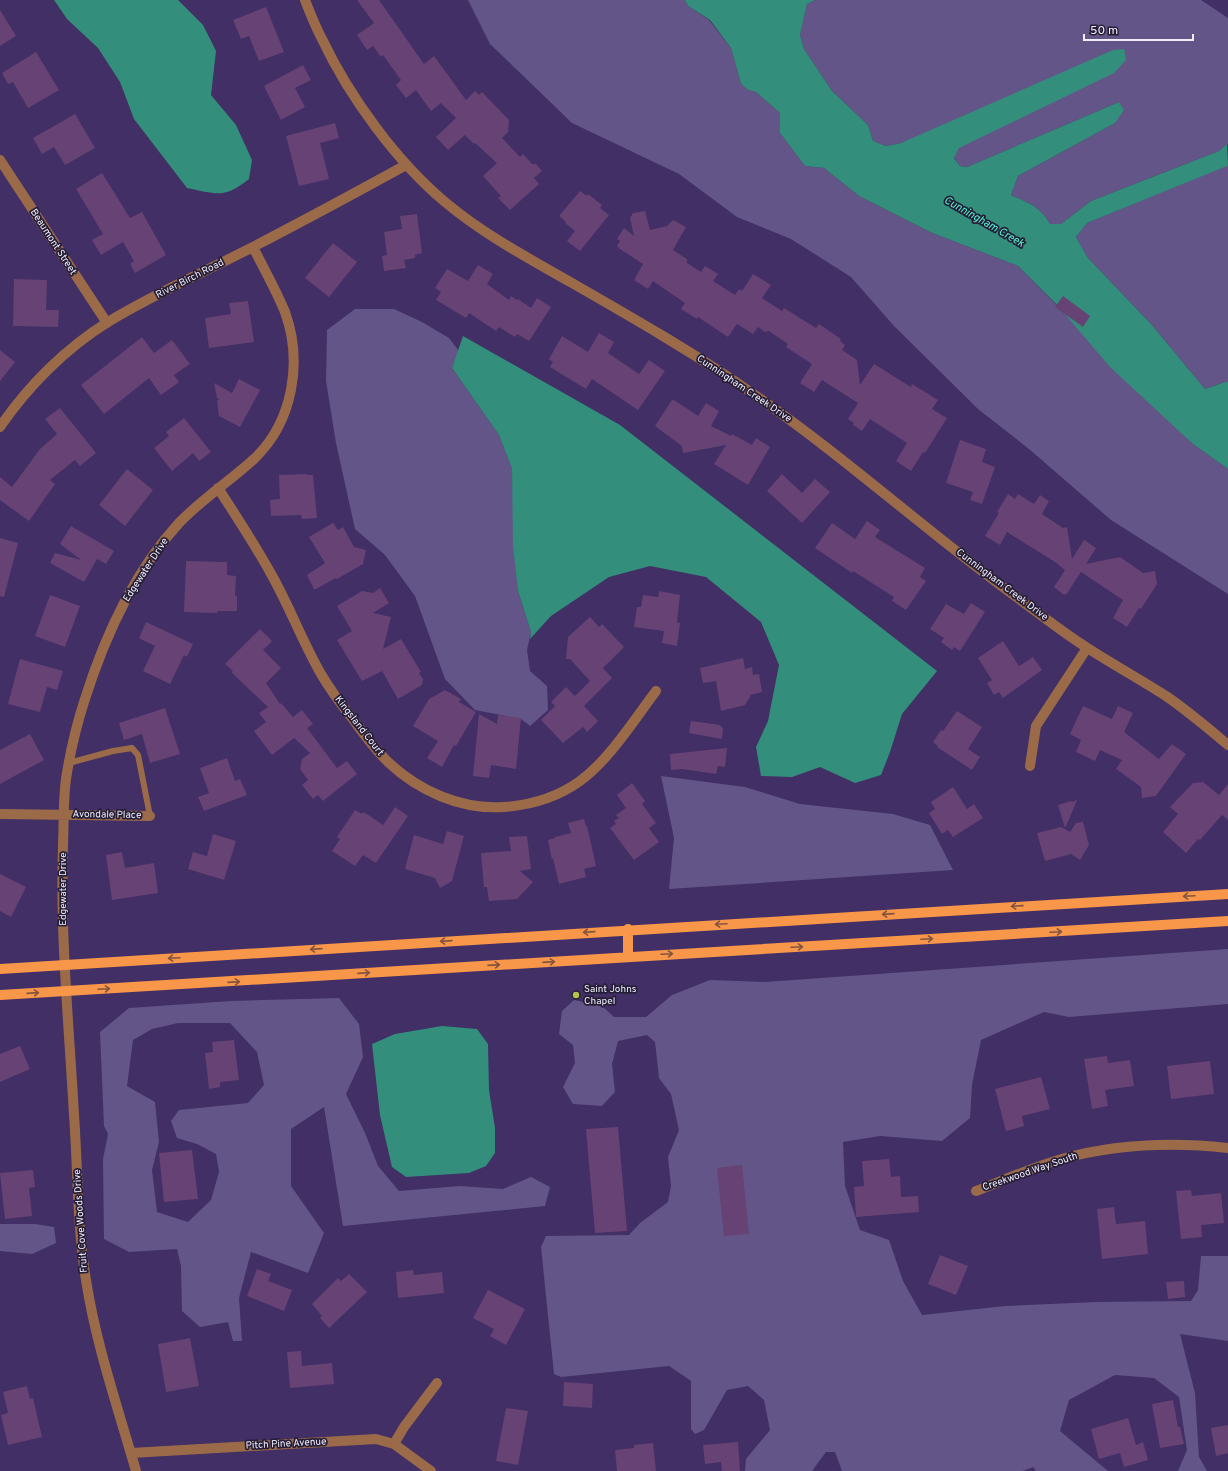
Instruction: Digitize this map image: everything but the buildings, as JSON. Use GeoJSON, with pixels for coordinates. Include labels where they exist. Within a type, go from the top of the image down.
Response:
{"type":"FeatureCollection","features":[{"type":"Feature","properties":{"kind":"main road"},"geometry":{"type":"LineString","coordinates":[[0,969],[628,929],[1228,894]]}},
{"type":"Feature","properties":{"kind":"main road"},"geometry":{"type":"LineString","coordinates":[[0,995],[1228,921]]}},
{"type":"Feature","properties":{"kind":"main road"},"geometry":{"type":"LineString","coordinates":[[628,929],[628,957]]}},
{"type":"Feature","properties":{"kind":"street","name":"Cunningham Creek Drive"},"geometry":{"type":"LineString","coordinates":[[305,0],[335,64],[359,103],[387,142],[406,165],[444,201],[476,226],[676,343],[754,394],[810,435],[988,576],[1086,648],[1166,696],[1200,721],[1228,745]]}},
{"type":"Feature","properties":{"kind":"street","name":"Beaumont Street"},"geometry":{"type":"LineString","coordinates":[[0,160],[108,323]]}},
{"type":"Feature","properties":{"kind":"street","name":"River Birch Road"},"geometry":{"type":"LineString","coordinates":[[0,427],[31,388],[58,361],[82,341],[108,323],[131,309],[253,247],[406,165]]}},
{"type":"Feature","properties":{"kind":"street","name":"Edgewater Drive"},"geometry":{"type":"LineString","coordinates":[[64,965],[62,876],[66,781],[73,741],[84,701],[105,643],[137,580],[156,552],[178,524],[201,502],[256,457],[269,442],[280,424],[288,402],[293,380],[294,356],[291,333],[284,311],[253,247]]}},
{"type":"Feature","properties":{"kind":"street","name":"Kingsland Court"},"geometry":{"type":"LineString","coordinates":[[218,488],[271,573],[299,633],[321,675],[343,707],[373,746],[389,762],[408,778],[430,791],[454,801],[473,806],[494,807],[517,806],[539,801],[560,793],[580,781],[601,763],[656,691]]}},
{"type":"Feature","properties":{"kind":"street"},"geometry":{"type":"LineString","coordinates":[[1030,766],[1036,726],[1086,648]]}},
{"type":"Feature","properties":{"kind":"street","name":"Avondale Place"},"geometry":{"type":"LineString","coordinates":[[0,814],[150,816]]}},
{"type":"Feature","properties":{"kind":"street","name":"Fruit Cove Woods Drive"},"geometry":{"type":"LineString","coordinates":[[64,965],[80,1238],[86,1282],[102,1353],[136,1471]]}},
{"type":"Feature","properties":{"kind":"street","name":"Creekwood Way South"},"geometry":{"type":"LineString","coordinates":[[976,1191],[1061,1159],[1097,1151],[1133,1146],[1167,1144],[1204,1145],[1228,1148]]}},
{"type":"Feature","properties":{"kind":"street"},"geometry":{"type":"LineString","coordinates":[[394,1444],[404,1427],[437,1383]]}},
{"type":"Feature","properties":{"kind":"street","name":"Pitch Pine Avenue"},"geometry":{"type":"LineString","coordinates":[[131,1454],[376,1439],[394,1444],[431,1471]]}},
{"type":"Feature","properties":{"kind":"lane"},"geometry":{"type":"LineString","coordinates":[[69,763],[112,751],[132,748],[138,755],[150,816]]}},
{"type":"Feature","properties":{"kind":"shaded area"},"geometry":{"type":"Polygon","coordinates":[[[468,0],[685,0],[688,6],[709,20],[731,48],[741,84],[748,90],[756,92],[780,113],[780,133],[805,166],[824,168],[859,196],[930,232],[1018,266],[1193,444],[1228,469],[1228,594],[1111,520],[1029,449],[978,409],[894,326],[851,277],[791,239],[737,217],[679,174],[572,123],[490,44],[468,0]]]}},
{"type":"Feature","properties":{"kind":"shaded area"},"geometry":{"type":"Polygon","coordinates":[[[815,0],[1201,0],[1228,18],[1228,146],[1227,144],[1219,151],[1091,201],[1061,224],[1050,224],[1038,209],[1011,195],[1018,176],[1115,123],[1119,102],[967,167],[960,166],[954,157],[959,148],[936,129],[901,143],[886,146],[873,141],[868,125],[832,91],[804,49],[800,35],[807,4],[815,0]]]}},
{"type":"Feature","properties":{"kind":"shaded area"},"geometry":{"type":"Polygon","coordinates":[[[1228,165],[1228,381],[1205,389],[1151,324],[1088,258],[1076,237],[1087,223],[1228,165]]]}},
{"type":"Feature","properties":{"kind":"shaded area"},"geometry":{"type":"Polygon","coordinates":[[[355,309],[394,309],[422,322],[449,338],[459,351],[452,368],[499,435],[512,469],[518,591],[531,632],[527,650],[530,671],[547,686],[548,710],[530,726],[521,719],[475,710],[445,679],[415,596],[385,555],[355,529],[336,443],[326,381],[327,330],[355,309]]]}},
{"type":"Feature","properties":{"kind":"shaded area"},"geometry":{"type":"Polygon","coordinates":[[[661,776],[745,787],[800,804],[893,814],[930,825],[953,870],[669,889],[674,838],[661,776]]]}},
{"type":"Feature","properties":{"kind":"shaded area"},"geometry":{"type":"Polygon","coordinates":[[[1228,949],[1228,1004],[1069,1017],[1044,1012],[981,1040],[972,1085],[970,1118],[942,1141],[880,1136],[843,1142],[845,1186],[860,1230],[889,1240],[903,1281],[922,1315],[1005,1306],[1096,1302],[1191,1301],[1198,1290],[1201,1256],[1228,1256],[1228,1341],[1180,1334],[1195,1393],[1199,1457],[1207,1471],[1178,1471],[1187,1450],[1179,1397],[1154,1378],[1115,1375],[1069,1400],[1060,1431],[1108,1471],[1036,1471],[1033,1467],[1023,1471],[842,1471],[835,1452],[826,1452],[812,1471],[745,1471],[746,1459],[770,1430],[764,1400],[748,1386],[727,1390],[704,1430],[695,1434],[691,1429],[691,1381],[669,1366],[561,1377],[554,1374],[541,1247],[546,1236],[629,1235],[640,1223],[668,1202],[671,1186],[668,1157],[679,1130],[671,1094],[659,1078],[655,1042],[647,1035],[618,1041],[612,1064],[615,1092],[602,1106],[573,1104],[563,1087],[575,1063],[573,1045],[559,1034],[562,1011],[574,1000],[602,1006],[614,1017],[646,1017],[672,995],[710,980],[765,982],[1228,949]]]}},
{"type":"Feature","properties":{"kind":"shaded area"},"geometry":{"type":"Polygon","coordinates":[[[339,998],[359,1024],[363,1057],[346,1094],[365,1133],[378,1166],[399,1191],[460,1186],[503,1189],[531,1177],[550,1187],[545,1206],[343,1226],[324,1107],[291,1129],[291,1186],[324,1233],[308,1273],[251,1252],[239,1298],[242,1341],[233,1341],[228,1322],[200,1327],[182,1311],[181,1266],[177,1249],[129,1252],[104,1239],[103,1159],[108,1134],[104,1126],[100,1032],[129,1008],[231,1001],[339,998]],[[178,1023],[152,1029],[133,1040],[127,1086],[155,1102],[159,1142],[152,1170],[157,1212],[188,1222],[211,1200],[219,1172],[216,1154],[197,1144],[177,1138],[171,1121],[179,1110],[248,1103],[264,1085],[257,1052],[230,1023],[178,1023]]]}},
{"type":"Feature","properties":{"kind":"shaded area"},"geometry":{"type":"Polygon","coordinates":[[[0,1224],[35,1224],[54,1227],[56,1243],[32,1254],[0,1251],[0,1224]]]}},
{"type":"Feature","properties":{"kind":"water"},"geometry":{"type":"Polygon","coordinates":[[[54,0],[178,0],[203,25],[216,51],[211,95],[236,125],[252,160],[249,179],[233,190],[220,193],[187,188],[134,119],[120,82],[98,48],[67,19],[54,0]]]}},
{"type":"Feature","properties":{"kind":"water","name":"Cunningham Creek"},"geometry":{"type":"Polygon","coordinates":[[[685,0],[815,0],[807,4],[800,35],[804,49],[832,91],[868,125],[873,141],[886,146],[901,143],[1113,50],[1124,49],[1126,60],[1114,73],[959,148],[954,158],[960,166],[967,167],[1119,102],[1124,110],[1115,123],[1018,176],[1011,195],[1038,209],[1050,224],[1061,224],[1091,201],[1219,151],[1227,144],[1227,166],[1087,223],[1076,237],[1088,258],[1151,324],[1205,389],[1228,381],[1228,469],[1193,444],[1110,367],[1058,306],[1018,266],[930,232],[859,196],[824,168],[805,166],[780,133],[780,113],[756,92],[748,90],[741,84],[731,48],[710,20],[688,6],[685,0]]]}},
{"type":"Feature","properties":{"kind":"water"},"geometry":{"type":"Polygon","coordinates":[[[463,336],[620,425],[937,671],[902,714],[881,775],[855,783],[820,767],[792,777],[761,776],[756,747],[768,721],[779,665],[761,622],[706,577],[650,566],[609,577],[551,616],[530,639],[531,632],[518,591],[513,546],[512,469],[499,435],[452,368],[463,336]]]}},
{"type":"Feature","properties":{"kind":"water"},"geometry":{"type":"Polygon","coordinates":[[[442,1026],[477,1029],[488,1044],[489,1090],[495,1128],[495,1153],[486,1166],[469,1173],[406,1177],[392,1167],[380,1115],[372,1044],[395,1034],[442,1026]]]}},
{"type":"Feature","properties":{"kind":"place","name":"Saint Johns Chapel"},"geometry":{"type":"Point","coordinates":[576,995]}}]}
